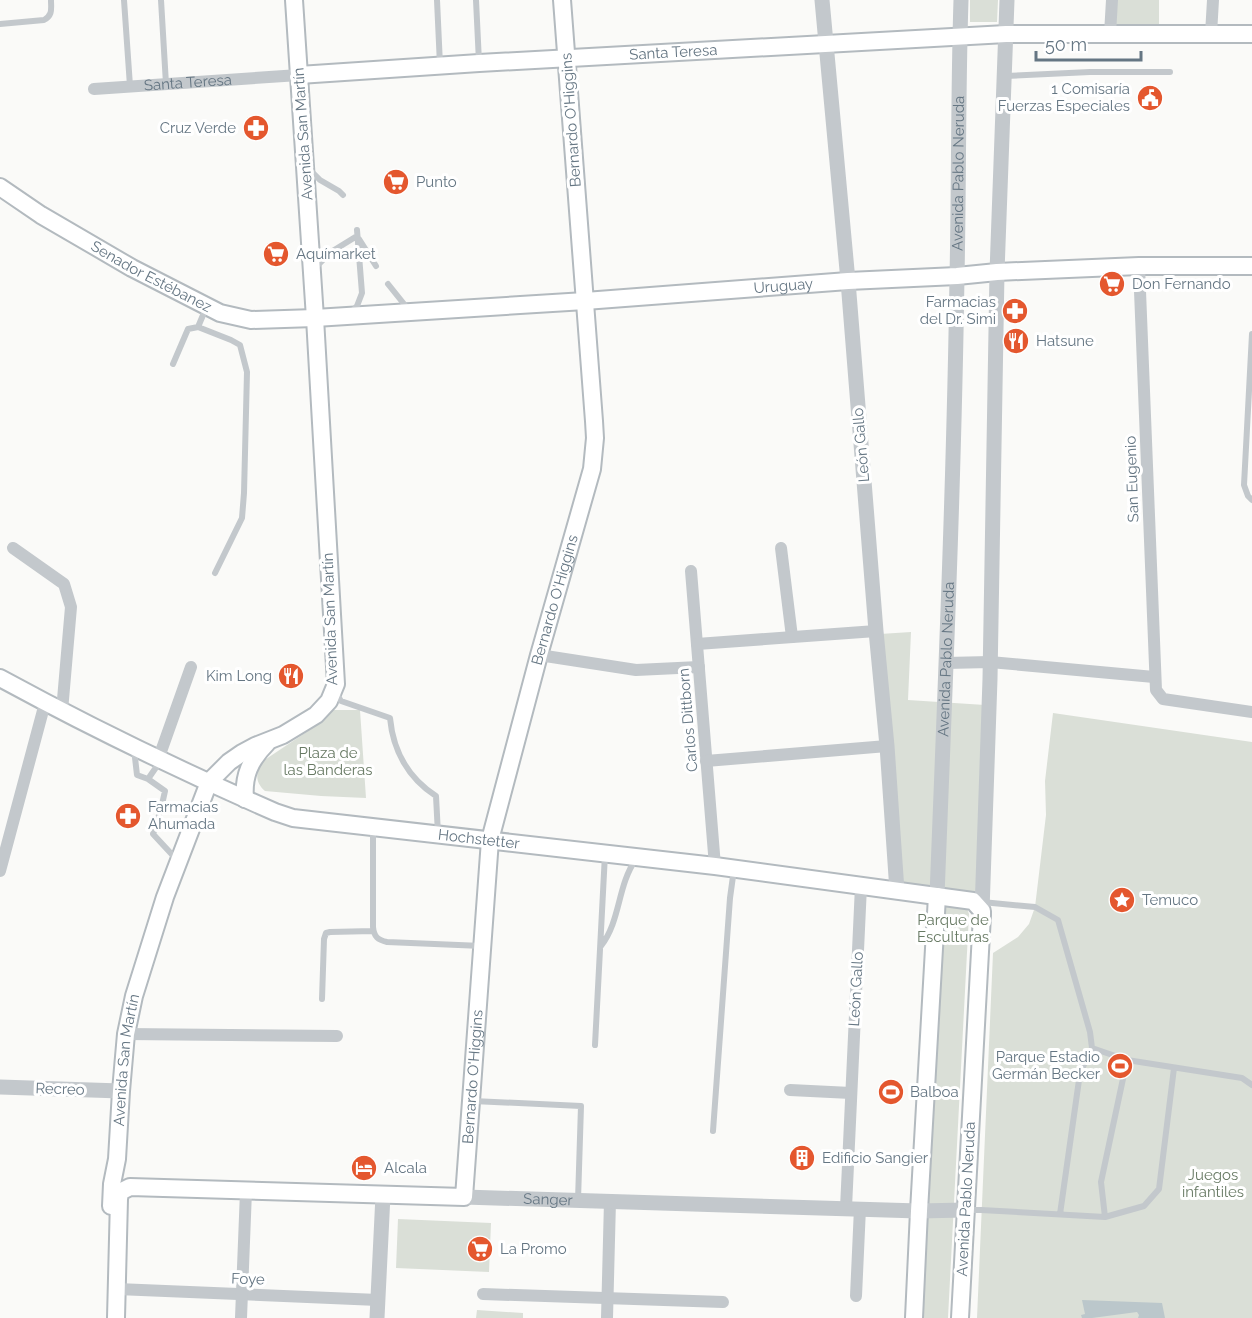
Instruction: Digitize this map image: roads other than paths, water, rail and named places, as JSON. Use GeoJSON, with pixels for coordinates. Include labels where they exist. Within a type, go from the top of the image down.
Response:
{"type":"FeatureCollection","features":[{"type":"Feature","properties":{"kind":"main road","name":"Avenida San Martín"},"geometry":{"type":"LineString","coordinates":[[106,1318],[112,1184],[117,1159],[126,1034],[134,996],[178,861],[209,782],[229,762],[242,753],[296,728],[316,715],[328,701],[336,684],[294,0]]}},
{"type":"Feature","properties":{"kind":"main road","name":"Bernardo O'Higgins"},"geometry":{"type":"LineString","coordinates":[[464,1197],[490,840],[592,469],[594,446],[562,0]]}},
{"type":"Feature","properties":{"kind":"main road","name":"Santa Teresa"},"geometry":{"type":"LineString","coordinates":[[299,75],[1006,34],[1252,34]]}},
{"type":"Feature","properties":{"kind":"main road","name":"Senador Estébanez"},"geometry":{"type":"LineString","coordinates":[[0,187],[85,242],[220,313],[251,320],[315,318]]}},
{"type":"Feature","properties":{"kind":"main road","name":"Uruguay"},"geometry":{"type":"LineString","coordinates":[[315,318],[997,272],[1139,266],[1252,266]]}},
{"type":"Feature","properties":{"kind":"main road","name":"Hochstetter"},"geometry":{"type":"LineString","coordinates":[[0,678],[160,761],[293,818],[715,866],[973,901],[982,907]]}},
{"type":"Feature","properties":{"kind":"main road"},"geometry":{"type":"LineString","coordinates":[[246,799],[245,785],[248,770],[259,751],[269,741]]}},
{"type":"Feature","properties":{"kind":"main road","name":"Avenida Pablo Neruda"},"geometry":{"type":"LineString","coordinates":[[914,1318],[937,896]]}},
{"type":"Feature","properties":{"kind":"main road","name":"Avenida Pablo Neruda"},"geometry":{"type":"LineString","coordinates":[[960,1318],[982,907]]}},
{"type":"Feature","properties":{"kind":"main road","name":"Avenida San Martín"},"geometry":{"type":"LineString","coordinates":[[117,1159],[119,1173],[130,1187]]}},
{"type":"Feature","properties":{"kind":"main road"},"geometry":{"type":"LineString","coordinates":[[116,1318],[119,1199],[120,1192],[130,1187]]}},
{"type":"Feature","properties":{"kind":"main road","name":"Sanger"},"geometry":{"type":"LineString","coordinates":[[130,1187],[464,1197]]}},
{"type":"Feature","properties":{"kind":"street","name":"León Gallo"},"geometry":{"type":"LineString","coordinates":[[822,0],[849,281],[897,891]]}},
{"type":"Feature","properties":{"kind":"street","name":"Avenida Pablo Neruda"},"geometry":{"type":"LineString","coordinates":[[937,896],[957,276],[957,148],[961,0]]}},
{"type":"Feature","properties":{"kind":"street","name":"Avenida Pablo Neruda"},"geometry":{"type":"LineString","coordinates":[[982,907],[990,662],[997,272],[1007,0]]}},
{"type":"Feature","properties":{"kind":"street"},"geometry":{"type":"LineString","coordinates":[[1110,34],[1112,0]]}},
{"type":"Feature","properties":{"kind":"street"},"geometry":{"type":"LineString","coordinates":[[1210,34],[1213,0]]}},
{"type":"Feature","properties":{"kind":"street","name":"Santa Teresa"},"geometry":{"type":"LineString","coordinates":[[94,89],[299,75]]}},
{"type":"Feature","properties":{"kind":"street","name":"San Eugenio"},"geometry":{"type":"LineString","coordinates":[[1139,266],[1156,690],[1163,699],[1252,712]]}},
{"type":"Feature","properties":{"kind":"street"},"geometry":{"type":"LineString","coordinates":[[13,548],[64,584],[71,607],[62,711]]}},
{"type":"Feature","properties":{"kind":"street"},"geometry":{"type":"LineString","coordinates":[[781,548],[792,637]]}},
{"type":"Feature","properties":{"kind":"street","name":"Carlos Dittborn"},"geometry":{"type":"LineString","coordinates":[[691,571],[715,866]]}},
{"type":"Feature","properties":{"kind":"street"},"geometry":{"type":"LineString","coordinates":[[697,644],[876,631]]}},
{"type":"Feature","properties":{"kind":"street"},"geometry":{"type":"LineString","coordinates":[[539,655],[636,670],[699,667]]}},
{"type":"Feature","properties":{"kind":"street"},"geometry":{"type":"LineString","coordinates":[[946,663],[990,662],[1155,677]]}},
{"type":"Feature","properties":{"kind":"street"},"geometry":{"type":"LineString","coordinates":[[160,761],[191,667]]}},
{"type":"Feature","properties":{"kind":"street"},"geometry":{"type":"LineString","coordinates":[[0,871],[45,702]]}},
{"type":"Feature","properties":{"kind":"street"},"geometry":{"type":"LineString","coordinates":[[706,761],[887,746]]}},
{"type":"Feature","properties":{"kind":"street","name":"León Gallo"},"geometry":{"type":"LineString","coordinates":[[856,1296],[851,1093],[861,886]]}},
{"type":"Feature","properties":{"kind":"street"},"geometry":{"type":"LineString","coordinates":[[126,1034],[337,1036]]}},
{"type":"Feature","properties":{"kind":"street","name":"Recreo"},"geometry":{"type":"LineString","coordinates":[[0,1087],[121,1091]]}},
{"type":"Feature","properties":{"kind":"street"},"geometry":{"type":"LineString","coordinates":[[790,1090],[851,1093]]}},
{"type":"Feature","properties":{"kind":"street"},"geometry":{"type":"LineString","coordinates":[[241,1318],[246,1191]]}},
{"type":"Feature","properties":{"kind":"street"},"geometry":{"type":"LineString","coordinates":[[377,1318],[383,1196]]}},
{"type":"Feature","properties":{"kind":"street","name":"Sanger"},"geometry":{"type":"LineString","coordinates":[[464,1197],[919,1211],[965,1210]]}},
{"type":"Feature","properties":{"kind":"street"},"geometry":{"type":"LineString","coordinates":[[607,1318],[610,1201]]}},
{"type":"Feature","properties":{"kind":"street","name":"Foye"},"geometry":{"type":"LineString","coordinates":[[117,1289],[378,1300]]}},
{"type":"Feature","properties":{"kind":"street"},"geometry":{"type":"LineString","coordinates":[[483,1294],[723,1302]]}},
{"type":"Feature","properties":{"kind":"lane"},"geometry":{"type":"LineString","coordinates":[[0,24],[44,20],[51,14],[51,0]]}},
{"type":"Feature","properties":{"kind":"lane"},"geometry":{"type":"LineString","coordinates":[[124,0],[130,86]]}},
{"type":"Feature","properties":{"kind":"lane"},"geometry":{"type":"LineString","coordinates":[[161,0],[166,84]]}},
{"type":"Feature","properties":{"kind":"lane"},"geometry":{"type":"LineString","coordinates":[[437,0],[440,66]]}},
{"type":"Feature","properties":{"kind":"lane"},"geometry":{"type":"LineString","coordinates":[[476,0],[479,63]]}},
{"type":"Feature","properties":{"kind":"lane"},"geometry":{"type":"LineString","coordinates":[[1004,76],[1090,72],[1170,72]]}},
{"type":"Feature","properties":{"kind":"lane"},"geometry":{"type":"LineString","coordinates":[[305,164],[320,180],[343,195]]}},
{"type":"Feature","properties":{"kind":"lane"},"geometry":{"type":"LineString","coordinates":[[312,271],[357,233]]}},
{"type":"Feature","properties":{"kind":"lane"},"geometry":{"type":"LineString","coordinates":[[357,233],[376,266]]}},
{"type":"Feature","properties":{"kind":"lane"},"geometry":{"type":"LineString","coordinates":[[346,316],[357,306],[362,293],[357,233]]}},
{"type":"Feature","properties":{"kind":"lane"},"geometry":{"type":"LineString","coordinates":[[388,284],[411,312]]}},
{"type":"Feature","properties":{"kind":"lane"},"geometry":{"type":"LineString","coordinates":[[198,327],[207,307]]}},
{"type":"Feature","properties":{"kind":"lane"},"geometry":{"type":"LineString","coordinates":[[173,364],[188,329],[198,327],[240,345],[247,372],[242,518],[216,573]]}},
{"type":"Feature","properties":{"kind":"lane"},"geometry":{"type":"LineString","coordinates":[[1252,334],[1244,485],[1252,500]]}},
{"type":"Feature","properties":{"kind":"lane"},"geometry":{"type":"LineString","coordinates":[[334,690],[341,701],[390,718],[394,740],[404,763],[419,783],[436,796],[438,834]]}},
{"type":"Feature","properties":{"kind":"lane"},"geometry":{"type":"LineString","coordinates":[[134,748],[137,775],[148,779],[165,791],[153,834],[178,861]]}},
{"type":"Feature","properties":{"kind":"lane"},"geometry":{"type":"LineString","coordinates":[[148,779],[160,761]]}},
{"type":"Feature","properties":{"kind":"lane"},"geometry":{"type":"LineString","coordinates":[[161,808],[199,809]]}},
{"type":"Feature","properties":{"kind":"lane"},"geometry":{"type":"LineString","coordinates":[[373,827],[373,931],[376,937],[380,941],[387,942],[482,946]]}},
{"type":"Feature","properties":{"kind":"lane"},"geometry":{"type":"LineString","coordinates":[[595,1045],[605,854]]}},
{"type":"Feature","properties":{"kind":"lane"},"geometry":{"type":"LineString","coordinates":[[600,946],[613,926],[625,880],[637,857]]}},
{"type":"Feature","properties":{"kind":"lane"},"geometry":{"type":"LineString","coordinates":[[713,1131],[734,869]]}},
{"type":"Feature","properties":{"kind":"lane"},"geometry":{"type":"LineString","coordinates":[[982,907],[1035,907],[1058,920],[1090,1032],[1092,1048],[1080,1073],[1060,1214]]}},
{"type":"Feature","properties":{"kind":"lane"},"geometry":{"type":"LineString","coordinates":[[322,999],[326,933],[373,931]]}},
{"type":"Feature","properties":{"kind":"lane"},"geometry":{"type":"LineString","coordinates":[[1092,1048],[1127,1060],[1242,1078],[1252,1085]]}},
{"type":"Feature","properties":{"kind":"lane"},"geometry":{"type":"LineString","coordinates":[[1105,1217],[1101,1182],[1127,1060]]}},
{"type":"Feature","properties":{"kind":"lane"},"geometry":{"type":"LineString","coordinates":[[965,1210],[1105,1217],[1144,1206],[1159,1189],[1174,1068]]}},
{"type":"Feature","properties":{"kind":"lane"},"geometry":{"type":"LineString","coordinates":[[471,1101],[581,1106],[578,1200]]}},
{"type":"Feature","properties":{"kind":"place","name":"1 Comisaría Fuerzas Especiales"},"geometry":{"type":"Point","coordinates":[1150,98]}},
{"type":"Feature","properties":{"kind":"place","name":"Cruz Verde"},"geometry":{"type":"Point","coordinates":[256,128]}},
{"type":"Feature","properties":{"kind":"place","name":"Punto"},"geometry":{"type":"Point","coordinates":[396,182]}},
{"type":"Feature","properties":{"kind":"place","name":"Aquímarket"},"geometry":{"type":"Point","coordinates":[276,254]}},
{"type":"Feature","properties":{"kind":"place","name":"Don Fernando"},"geometry":{"type":"Point","coordinates":[1112,284]}},
{"type":"Feature","properties":{"kind":"place","name":"Farmacias del Dr. Simi"},"geometry":{"type":"Point","coordinates":[1015,311]}},
{"type":"Feature","properties":{"kind":"place","name":"Hatsune"},"geometry":{"type":"Point","coordinates":[1016,341]}},
{"type":"Feature","properties":{"kind":"place","name":"Kim Long"},"geometry":{"type":"Point","coordinates":[291,676]}},
{"type":"Feature","properties":{"kind":"place","name":"Farmacias Ahumada"},"geometry":{"type":"Point","coordinates":[128,816]}},
{"type":"Feature","properties":{"kind":"place","name":"Temuco"},"geometry":{"type":"Point","coordinates":[1122,900]}},
{"type":"Feature","properties":{"kind":"place","name":"Parque Estadio Germán Becker"},"geometry":{"type":"Point","coordinates":[1120,1066]}},
{"type":"Feature","properties":{"kind":"place","name":"Balboa"},"geometry":{"type":"Point","coordinates":[891,1092]}},
{"type":"Feature","properties":{"kind":"place","name":"Edificio Sangier"},"geometry":{"type":"Point","coordinates":[802,1158]}},
{"type":"Feature","properties":{"kind":"place","name":"Alcala"},"geometry":{"type":"Point","coordinates":[364,1168]}},
{"type":"Feature","properties":{"kind":"place","name":"La Promo"},"geometry":{"type":"Point","coordinates":[480,1249]}},
{"type":"Feature","properties":{"kind":"park label","name":"Plaza de las Banderas"},"geometry":{"type":"Point","coordinates":[328,762]}},
{"type":"Feature","properties":{"kind":"park label","name":"Parque de Esculturas"},"geometry":{"type":"Point","coordinates":[953,928]}},
{"type":"Feature","properties":{"kind":"park label","name":"Juegos infantiles"},"geometry":{"type":"Point","coordinates":[1213,1184]}}]}
